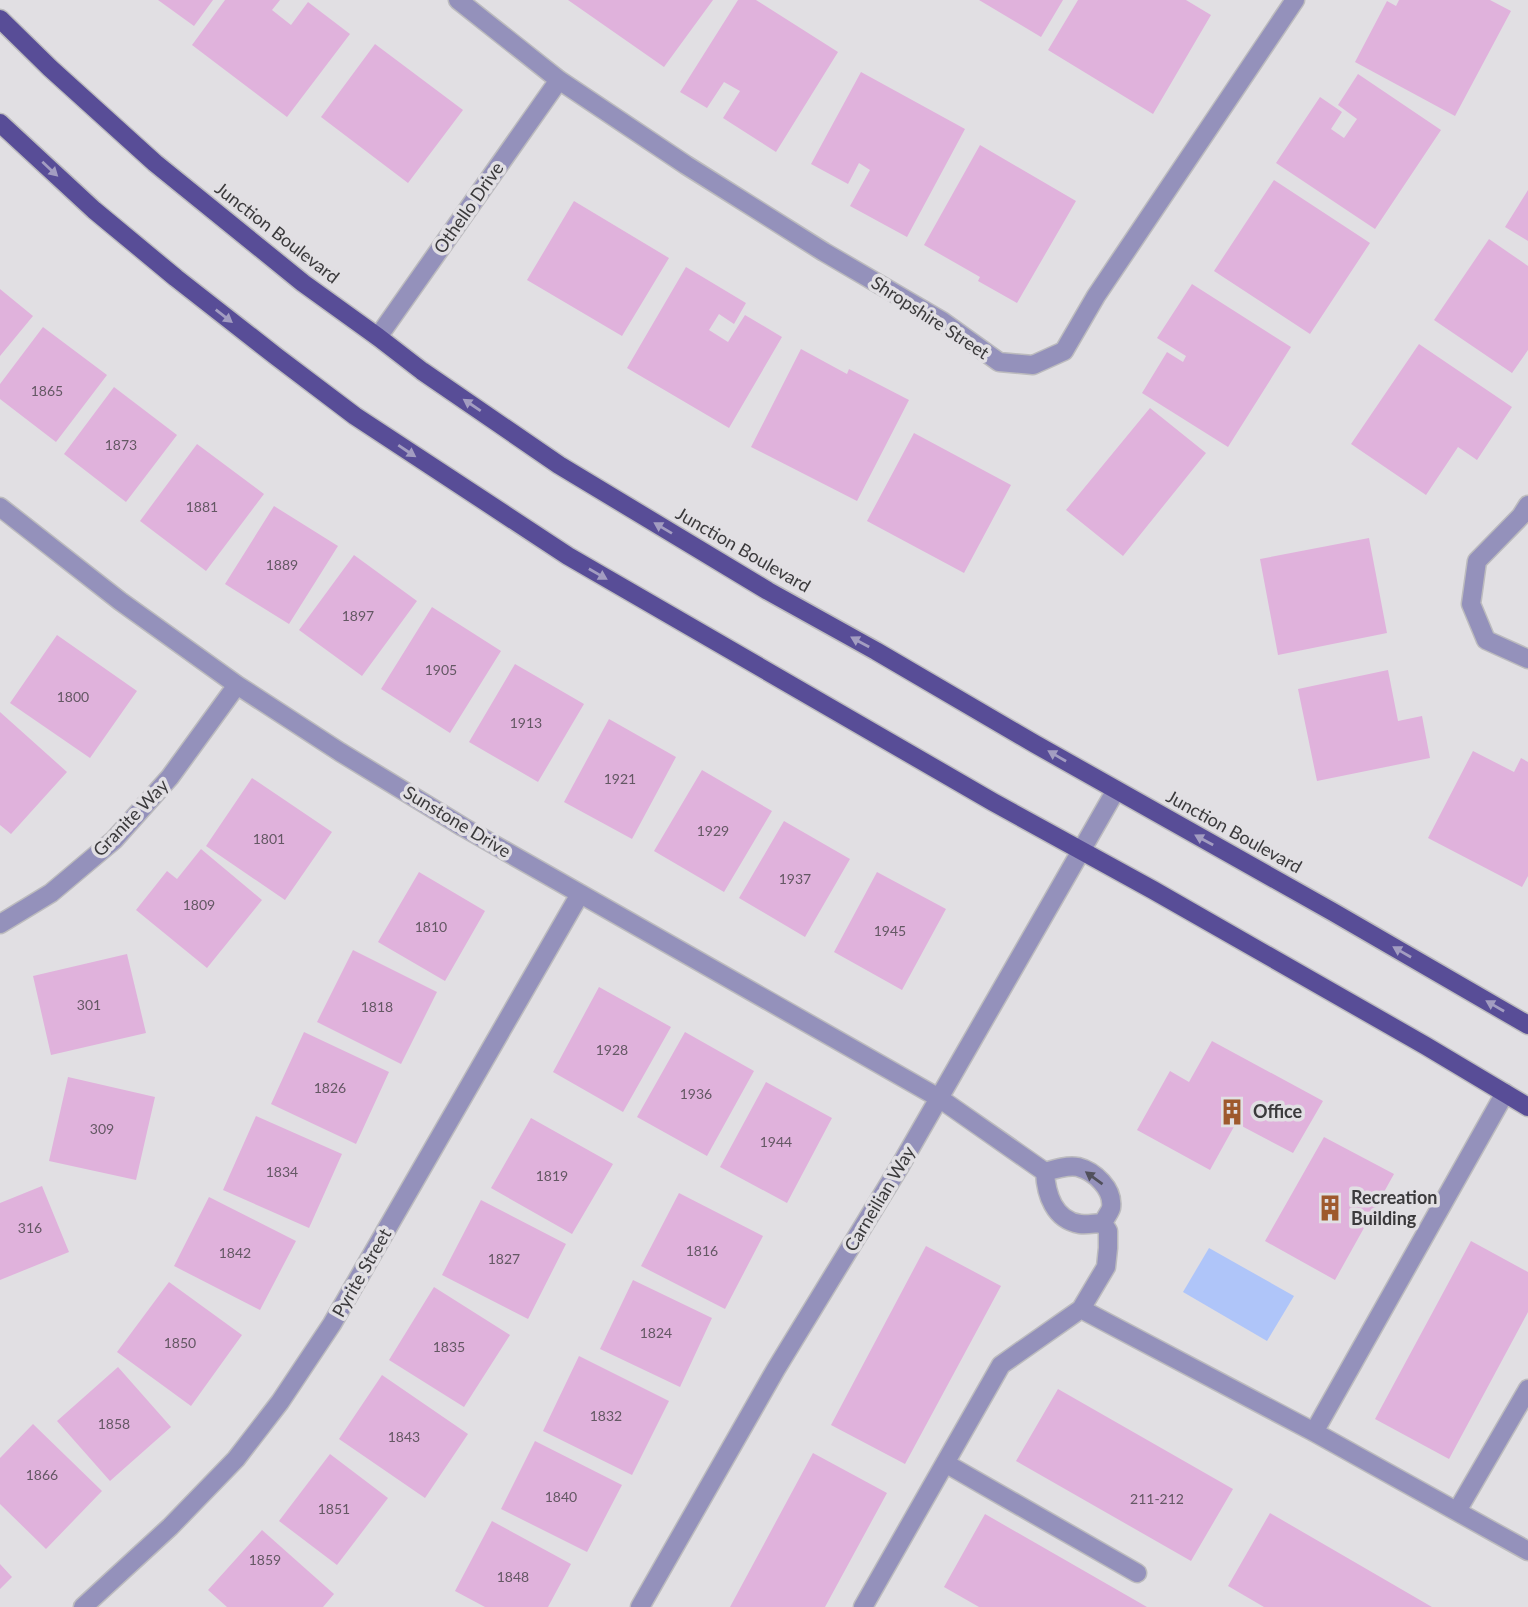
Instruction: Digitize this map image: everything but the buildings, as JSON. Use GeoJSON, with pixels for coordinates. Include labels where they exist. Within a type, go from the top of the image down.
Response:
{"type":"FeatureCollection","features":[{"type":"Feature","properties":{"kind":"main road","name":"Junction Boulevard"},"geometry":{"type":"LineString","coordinates":[[0,19],[155,163],[303,283],[422,371],[559,465],[768,591],[1528,1025]]}},
{"type":"Feature","properties":{"kind":"main road"},"geometry":{"type":"LineString","coordinates":[[0,123],[94,210],[277,357],[366,423],[568,556],[981,795],[1426,1046],[1528,1107]]}},
{"type":"Feature","properties":{"kind":"street","name":"Shropshire Street"},"geometry":{"type":"LineString","coordinates":[[458,0],[559,80],[697,173],[942,321],[999,362],[1033,365],[1064,351],[1096,296],[1295,0]]}},
{"type":"Feature","properties":{"kind":"street","name":"Othello Drive"},"geometry":{"type":"LineString","coordinates":[[378,337],[559,80]]}},
{"type":"Feature","properties":{"kind":"street"},"geometry":{"type":"LineString","coordinates":[[1528,505],[1521,516],[1477,561],[1471,604],[1486,640],[1528,659]]}},
{"type":"Feature","properties":{"kind":"street","name":"Sunstone Drive"},"geometry":{"type":"LineString","coordinates":[[0,507],[120,601],[237,685],[340,752],[580,894],[939,1098],[1045,1172]]}},
{"type":"Feature","properties":{"kind":"street","name":"Granite Way"},"geometry":{"type":"LineString","coordinates":[[0,925],[51,893],[114,840],[170,777],[237,685]]}},
{"type":"Feature","properties":{"kind":"street","name":"Carneilian Way"},"geometry":{"type":"LineString","coordinates":[[640,1607],[776,1369],[900,1166],[1116,790]]}},
{"type":"Feature","properties":{"kind":"street","name":"Pyrite Street"},"geometry":{"type":"LineString","coordinates":[[83,1607],[170,1527],[236,1460],[280,1402],[332,1324],[580,894]]}},
{"type":"Feature","properties":{"kind":"street"},"geometry":{"type":"LineString","coordinates":[[1314,1432],[1505,1093]]}},
{"type":"Feature","properties":{"kind":"street"},"geometry":{"type":"LineString","coordinates":[[1062,1167],[1077,1167],[1102,1182],[1109,1194],[1111,1208],[1103,1223],[1080,1224],[1066,1219],[1054,1208],[1046,1191],[1045,1172],[1062,1167]]}},
{"type":"Feature","properties":{"kind":"street"},"geometry":{"type":"LineString","coordinates":[[863,1607],[1001,1365],[1081,1309],[1105,1267],[1108,1231],[1103,1223]]}},
{"type":"Feature","properties":{"kind":"street"},"geometry":{"type":"LineString","coordinates":[[1081,1309],[1314,1432],[1528,1551]]}},
{"type":"Feature","properties":{"kind":"street"},"geometry":{"type":"LineString","coordinates":[[1457,1511],[1528,1389]]}},
{"type":"Feature","properties":{"kind":"street"},"geometry":{"type":"LineString","coordinates":[[945,1463],[1137,1573]]}},
{"type":"Feature","properties":{"kind":"water"},"geometry":{"type":"Polygon","coordinates":[[[1209,1248],[1294,1296],[1267,1341],[1183,1292],[1209,1248]]]}},
{"type":"Feature","properties":{"kind":"place","name":"Office"},"geometry":{"type":"Point","coordinates":[1232,1112]}},
{"type":"Feature","properties":{"kind":"place","name":"Recreation Building"},"geometry":{"type":"Point","coordinates":[1330,1208]}}]}
